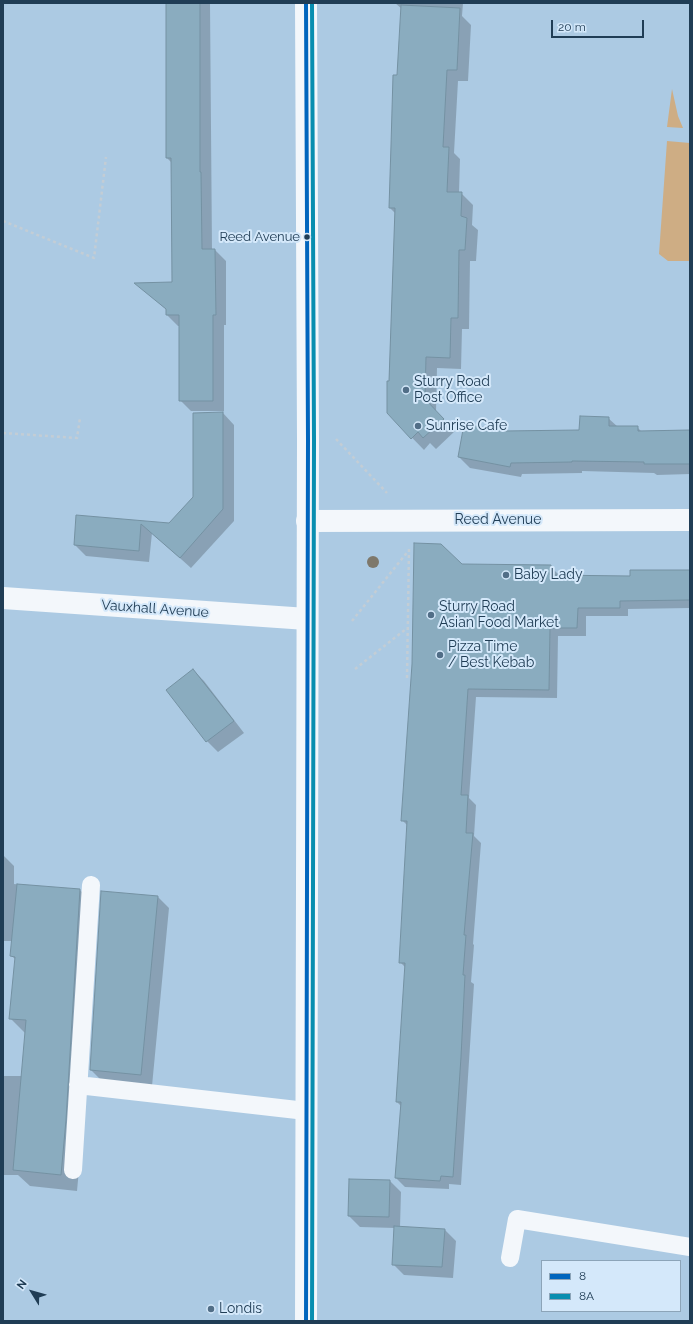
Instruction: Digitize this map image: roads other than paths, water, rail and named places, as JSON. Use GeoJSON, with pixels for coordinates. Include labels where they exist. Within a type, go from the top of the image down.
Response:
{"type":"FeatureCollection","features":[{"type":"Feature","properties":{"kind":"main road"},"geometry":{"type":"LineString","coordinates":[[306,3],[308,440],[306,1321]]}},
{"type":"Feature","properties":{"kind":"main road","name":"Reed Avenue"},"geometry":{"type":"LineString","coordinates":[[307,521],[690,520]]}},
{"type":"Feature","properties":{"kind":"main road","name":"Vauxhall Avenue"},"geometry":{"type":"LineString","coordinates":[[3,598],[307,619]]}},
{"type":"Feature","properties":{"kind":"lane"},"geometry":{"type":"LineString","coordinates":[[73,1170],[91,884]]}},
{"type":"Feature","properties":{"kind":"lane"},"geometry":{"type":"LineString","coordinates":[[78,1085],[306,1111]]}},
{"type":"Feature","properties":{"kind":"lane"},"geometry":{"type":"LineString","coordinates":[[510,1258],[517,1219],[690,1247]]}},
{"type":"Feature","properties":{"kind":"place","name":"Reed Avenue"},"geometry":{"type":"Point","coordinates":[307,237]}},
{"type":"Feature","properties":{"kind":"place","name":"Sturry Road Post Office"},"geometry":{"type":"Point","coordinates":[406,390]}},
{"type":"Feature","properties":{"kind":"place","name":"Sunrise Cafe"},"geometry":{"type":"Point","coordinates":[418,426]}},
{"type":"Feature","properties":{"kind":"place","name":"Baby Lady"},"geometry":{"type":"Point","coordinates":[506,575]}},
{"type":"Feature","properties":{"kind":"place","name":"Sturry Road Asian Food Market"},"geometry":{"type":"Point","coordinates":[431,615]}},
{"type":"Feature","properties":{"kind":"place","name":"Pizza Time / Best Kebab"},"geometry":{"type":"Point","coordinates":[440,655]}},
{"type":"Feature","properties":{"kind":"place","name":"Londis"},"geometry":{"type":"Point","coordinates":[211,1309]}}]}
